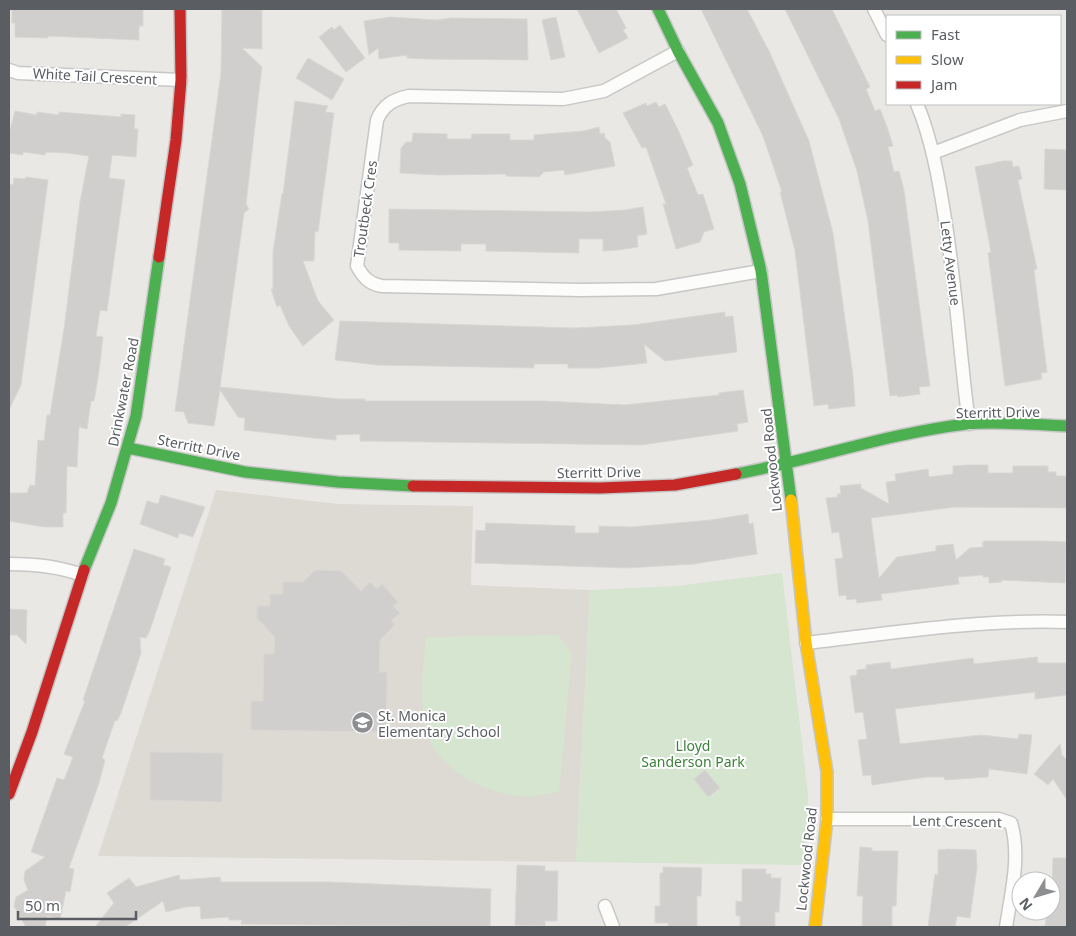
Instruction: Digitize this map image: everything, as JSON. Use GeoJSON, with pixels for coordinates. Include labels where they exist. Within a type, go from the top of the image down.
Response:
{"type":"FeatureCollection","features":[{"type":"Feature","properties":{"kind":"street","name":"Drinkwater Road"},"geometry":{"type":"LineString","coordinates":[[9,794],[13,768],[32,732],[82,575],[111,503],[128,448],[144,372],[176,140],[181,80],[180,9]]}},
{"type":"Feature","properties":{"kind":"street","name":"Lockwood Road"},"geometry":{"type":"LineString","coordinates":[[658,9],[678,51],[718,123],[740,184],[761,271],[787,465],[806,643],[827,772],[827,820],[815,927]]}},
{"type":"Feature","properties":{"kind":"street"},"geometry":{"type":"LineString","coordinates":[[874,9],[886,33]]}},
{"type":"Feature","properties":{"kind":"street","name":"Troutbeck Cres"},"geometry":{"type":"LineString","coordinates":[[678,51],[604,91],[563,99],[410,96],[390,102],[380,112],[378,120],[358,266],[363,277],[375,285],[382,286],[560,289],[656,288],[761,271]]}},
{"type":"Feature","properties":{"kind":"street","name":"White Tail Crescent"},"geometry":{"type":"LineString","coordinates":[[9,70],[181,80]]}},
{"type":"Feature","properties":{"kind":"street","name":"Letty Avenue"},"geometry":{"type":"LineString","coordinates":[[917,105],[932,153],[952,265],[969,424]]}},
{"type":"Feature","properties":{"kind":"street"},"geometry":{"type":"LineString","coordinates":[[932,153],[1020,120],[1067,111]]}},
{"type":"Feature","properties":{"kind":"street","name":"Sterritt Drive"},"geometry":{"type":"LineString","coordinates":[[128,448],[245,472],[299,479],[445,487],[600,488],[674,485],[787,465],[895,436],[969,424],[1067,426]]}},
{"type":"Feature","properties":{"kind":"street"},"geometry":{"type":"LineString","coordinates":[[9,564],[61,567],[82,575]]}},
{"type":"Feature","properties":{"kind":"street"},"geometry":{"type":"LineString","coordinates":[[806,643],[962,626],[1038,621],[1067,622]]}},
{"type":"Feature","properties":{"kind":"street","name":"Lent Crescent"},"geometry":{"type":"LineString","coordinates":[[827,820],[999,819],[1010,823],[1015,836],[1014,867],[1006,927]]}},
{"type":"Feature","properties":{"kind":"street"},"geometry":{"type":"LineString","coordinates":[[605,906],[613,927]]}},
{"type":"Feature","properties":{"kind":"shaded area","name":"St. Monica Elementary School"},"geometry":{"type":"Polygon","coordinates":[[[216,490],[338,504],[473,506],[471,585],[590,590],[576,862],[98,856],[216,490]]]}},
{"type":"Feature","properties":{"kind":"green space","name":"Lloyd Sanderson Park"},"geometry":{"type":"Polygon","coordinates":[[[782,573],[808,794],[807,865],[576,862],[590,590],[676,586],[782,573]]]}},
{"type":"Feature","properties":{"kind":"green space"},"geometry":{"type":"Polygon","coordinates":[[[558,635],[572,653],[559,792],[530,796],[508,794],[482,786],[458,773],[439,755],[431,744],[427,733],[422,706],[426,637],[558,635]]]}},
{"type":"Feature","properties":{"kind":"building"},"geometry":{"type":"Polygon","coordinates":[[[12,9],[143,9],[143,26],[139,26],[139,40],[48,36],[48,38],[15,37],[12,9]]]}},
{"type":"Feature","properties":{"kind":"building"},"geometry":{"type":"Polygon","coordinates":[[[222,9],[262,9],[262,49],[242,48],[262,67],[246,204],[249,209],[244,213],[220,387],[339,399],[365,399],[365,401],[543,401],[625,405],[719,395],[719,393],[743,390],[748,422],[737,424],[738,431],[641,445],[360,441],[360,434],[336,435],[336,440],[244,430],[245,418],[238,417],[220,390],[214,426],[188,423],[184,412],[175,411],[221,73],[222,9]]]}},
{"type":"Feature","properties":{"kind":"building"},"geometry":{"type":"Polygon","coordinates":[[[577,9],[616,9],[626,28],[623,30],[628,38],[599,53],[577,9]]]}},
{"type":"Feature","properties":{"kind":"building"},"geometry":{"type":"Polygon","coordinates":[[[701,9],[747,9],[769,51],[809,141],[833,233],[853,376],[855,406],[829,409],[828,404],[814,406],[795,251],[780,192],[782,192],[763,136],[701,9]]]}},
{"type":"Feature","properties":{"kind":"building"},"geometry":{"type":"Polygon","coordinates":[[[785,9],[832,9],[870,87],[866,89],[875,111],[880,109],[887,127],[893,146],[888,147],[894,172],[899,171],[904,190],[930,386],[919,387],[920,394],[898,397],[897,395],[890,396],[868,221],[857,171],[839,119],[785,9]]]}},
{"type":"Feature","properties":{"kind":"building"},"geometry":{"type":"Polygon","coordinates":[[[390,17],[437,20],[451,18],[527,19],[528,60],[427,59],[407,58],[407,55],[379,59],[378,48],[369,55],[364,21],[390,17]]]}},
{"type":"Feature","properties":{"kind":"building"},"geometry":{"type":"Polygon","coordinates":[[[556,17],[565,57],[551,60],[542,20],[556,17]]]}},
{"type":"Feature","properties":{"kind":"building"},"geometry":{"type":"Polygon","coordinates":[[[340,25],[365,58],[346,72],[319,37],[332,27],[334,30],[340,25]]]}},
{"type":"Feature","properties":{"kind":"building"},"geometry":{"type":"Polygon","coordinates":[[[308,58],[344,79],[332,100],[296,78],[308,58]]]}},
{"type":"Feature","properties":{"kind":"building"},"geometry":{"type":"Polygon","coordinates":[[[295,101],[328,106],[325,112],[334,113],[318,232],[315,231],[314,261],[303,261],[318,301],[334,320],[303,346],[289,326],[280,305],[277,307],[271,289],[273,289],[273,252],[283,194],[295,101]]]}},
{"type":"Feature","properties":{"kind":"building"},"geometry":{"type":"Polygon","coordinates":[[[656,102],[659,107],[665,104],[679,132],[693,165],[687,168],[698,195],[703,194],[714,229],[704,232],[700,242],[676,249],[663,204],[666,204],[646,147],[642,148],[623,113],[646,103],[647,106],[656,102]]]}},
{"type":"Feature","properties":{"kind":"building"},"geometry":{"type":"Polygon","coordinates":[[[15,111],[37,115],[37,112],[59,115],[59,112],[121,117],[121,114],[135,115],[134,129],[138,129],[136,157],[112,155],[109,178],[125,180],[107,311],[100,310],[96,336],[103,337],[94,401],[91,401],[87,429],[79,427],[77,467],[67,466],[66,513],[63,513],[63,527],[44,527],[9,521],[9,493],[27,493],[30,485],[35,486],[38,440],[44,441],[47,415],[50,415],[64,329],[80,202],[89,156],[46,152],[45,155],[23,152],[23,155],[9,153],[9,134],[15,111]]]}},
{"type":"Feature","properties":{"kind":"building"},"geometry":{"type":"Polygon","coordinates":[[[599,127],[600,134],[604,133],[605,138],[610,142],[615,166],[565,175],[564,170],[544,172],[539,177],[506,176],[506,174],[438,175],[400,173],[401,148],[406,142],[412,142],[413,133],[447,134],[447,139],[471,139],[472,134],[510,134],[510,140],[534,140],[534,135],[584,131],[599,127]]]}},
{"type":"Feature","properties":{"kind":"building"},"geometry":{"type":"Polygon","coordinates":[[[1045,149],[1067,150],[1067,190],[1044,189],[1045,149]]]}},
{"type":"Feature","properties":{"kind":"building"},"geometry":{"type":"Polygon","coordinates":[[[1012,161],[1013,167],[1019,166],[1022,179],[1018,180],[1037,269],[1034,270],[1047,372],[1041,373],[1042,379],[1005,386],[988,253],[991,252],[975,167],[1012,161]]]}},
{"type":"Feature","properties":{"kind":"building"},"geometry":{"type":"Polygon","coordinates":[[[26,177],[48,180],[21,385],[9,410],[9,184],[13,185],[14,178],[25,179],[26,177]]]}},
{"type":"Feature","properties":{"kind":"building"},"geometry":{"type":"Polygon","coordinates":[[[643,207],[647,234],[637,236],[638,247],[618,250],[603,251],[603,239],[579,239],[579,253],[486,251],[486,244],[461,244],[461,251],[399,250],[399,243],[389,243],[389,209],[590,212],[643,207]]]}},
{"type":"Feature","properties":{"kind":"building"},"geometry":{"type":"Polygon","coordinates":[[[725,312],[725,317],[733,316],[737,352],[665,361],[644,344],[647,363],[599,368],[568,368],[568,364],[534,364],[534,368],[377,365],[335,360],[340,321],[576,328],[633,325],[725,312]]]}},
{"type":"Feature","properties":{"kind":"building"},"geometry":{"type":"Polygon","coordinates":[[[988,465],[988,473],[1013,473],[1013,466],[1048,466],[1048,472],[1056,472],[1056,476],[1067,476],[1067,508],[955,507],[871,518],[879,578],[897,557],[936,551],[936,546],[953,544],[956,560],[970,548],[983,547],[983,541],[1045,541],[1066,542],[1065,583],[1001,580],[1002,582],[989,583],[989,577],[983,577],[983,575],[958,577],[959,584],[881,594],[882,600],[857,603],[856,599],[847,600],[846,595],[839,596],[835,559],[843,558],[839,532],[832,533],[826,498],[838,497],[837,494],[841,494],[840,486],[861,484],[861,488],[889,504],[886,482],[896,481],[895,474],[928,469],[929,477],[953,474],[953,466],[988,465]]]}},
{"type":"Feature","properties":{"kind":"building"},"geometry":{"type":"Polygon","coordinates":[[[161,495],[205,507],[193,537],[179,533],[178,538],[140,524],[147,501],[158,504],[161,495]]]}},
{"type":"Feature","properties":{"kind":"building"},"geometry":{"type":"Polygon","coordinates":[[[748,514],[749,524],[753,523],[757,554],[694,564],[627,568],[475,563],[476,530],[485,531],[486,523],[575,526],[575,533],[599,533],[599,526],[632,527],[711,520],[748,514]]]}},
{"type":"Feature","properties":{"kind":"building"},"geometry":{"type":"Polygon","coordinates":[[[134,549],[165,559],[163,565],[171,567],[150,630],[146,638],[140,637],[141,653],[121,713],[117,721],[115,720],[102,758],[105,760],[99,783],[69,868],[74,869],[70,892],[66,891],[60,919],[47,916],[45,927],[26,927],[14,906],[16,897],[28,890],[24,880],[25,871],[45,857],[31,852],[57,778],[64,780],[73,757],[64,754],[85,701],[83,700],[134,549]]]}},
{"type":"Feature","properties":{"kind":"building"},"geometry":{"type":"Polygon","coordinates":[[[315,570],[341,571],[361,591],[370,582],[377,589],[382,584],[398,602],[393,606],[400,613],[391,621],[395,625],[380,640],[379,672],[387,672],[386,732],[251,730],[251,701],[263,701],[264,654],[274,654],[275,637],[257,618],[257,606],[270,606],[270,594],[283,594],[283,582],[303,582],[315,570]]]}},
{"type":"Feature","properties":{"kind":"building"},"geometry":{"type":"Polygon","coordinates":[[[9,609],[27,610],[26,644],[17,635],[9,635],[9,609]]]}},
{"type":"Feature","properties":{"kind":"building"},"geometry":{"type":"Polygon","coordinates":[[[1037,657],[1038,663],[1067,663],[1067,695],[1035,699],[1035,692],[895,709],[900,744],[981,735],[1018,739],[1019,734],[1032,735],[1027,774],[989,769],[988,777],[945,780],[944,777],[927,777],[872,785],[871,775],[863,776],[858,740],[867,739],[863,712],[855,713],[850,676],[857,675],[857,670],[866,669],[866,665],[890,662],[891,669],[973,658],[974,664],[1037,657]]]}},
{"type":"Feature","properties":{"kind":"building"},"geometry":{"type":"Polygon","coordinates":[[[1060,744],[1062,755],[1067,760],[1067,800],[1053,779],[1048,785],[1034,774],[1060,744]]]}},
{"type":"Feature","properties":{"kind":"building"},"geometry":{"type":"Polygon","coordinates":[[[150,752],[223,753],[222,802],[150,800],[150,752]]]}},
{"type":"Feature","properties":{"kind":"building"},"geometry":{"type":"Polygon","coordinates":[[[705,770],[720,788],[708,797],[694,779],[705,770]]]}},
{"type":"Feature","properties":{"kind":"building"},"geometry":{"type":"Polygon","coordinates":[[[860,847],[872,848],[872,851],[898,851],[896,906],[892,906],[892,927],[862,927],[863,896],[857,896],[860,847]]]}},
{"type":"Feature","properties":{"kind":"building"},"geometry":{"type":"Polygon","coordinates":[[[938,850],[976,850],[977,868],[970,918],[957,916],[955,927],[928,927],[935,874],[938,875],[938,850]]]}},
{"type":"Feature","properties":{"kind":"building"},"geometry":{"type":"Polygon","coordinates":[[[1053,858],[1067,858],[1067,927],[1045,926],[1046,921],[1061,921],[1061,871],[1053,871],[1053,858]]]}},
{"type":"Feature","properties":{"kind":"building"},"geometry":{"type":"Polygon","coordinates":[[[517,865],[545,866],[545,871],[558,871],[557,921],[545,921],[545,926],[515,925],[517,865]]]}},
{"type":"Feature","properties":{"kind":"building"},"geometry":{"type":"Polygon","coordinates":[[[663,867],[702,868],[701,896],[697,896],[697,927],[668,927],[668,923],[655,923],[655,906],[660,906],[660,873],[663,873],[663,867]]]}},
{"type":"Feature","properties":{"kind":"building"},"geometry":{"type":"Polygon","coordinates":[[[742,869],[766,869],[766,874],[771,874],[771,878],[781,878],[779,912],[775,912],[775,927],[740,927],[740,916],[736,916],[736,901],[742,902],[742,869]]]}},
{"type":"Feature","properties":{"kind":"building"},"geometry":{"type":"Polygon","coordinates":[[[179,875],[180,880],[220,877],[221,882],[329,882],[491,889],[490,927],[241,924],[242,920],[229,920],[229,917],[201,919],[200,906],[185,907],[166,912],[163,901],[125,927],[95,927],[114,903],[107,893],[129,878],[136,887],[179,875]]]}},
{"type":"Feature","properties":{"kind":"traffic: fast"},"geometry":{"type":"LineString","coordinates":[[658,9],[678,51],[718,123],[740,184],[761,271],[791,500]]}},
{"type":"Feature","properties":{"kind":"traffic: fast"},"geometry":{"type":"LineString","coordinates":[[84,570],[111,503],[136,416],[159,257]]}},
{"type":"Feature","properties":{"kind":"traffic: fast"},"geometry":{"type":"LineString","coordinates":[[736,474],[938,428],[992,423],[1067,426]]}},
{"type":"Feature","properties":{"kind":"traffic: fast"},"geometry":{"type":"LineString","coordinates":[[128,448],[245,472],[338,482],[413,486]]}},
{"type":"Feature","properties":{"kind":"traffic: slow"},"geometry":{"type":"LineString","coordinates":[[791,500],[806,643],[827,772],[827,819],[815,927]]}},
{"type":"Feature","properties":{"kind":"traffic: jam"},"geometry":{"type":"LineString","coordinates":[[159,257],[176,140],[181,80],[180,9]]}},
{"type":"Feature","properties":{"kind":"traffic: jam"},"geometry":{"type":"LineString","coordinates":[[413,486],[600,488],[675,485],[736,474]]}},
{"type":"Feature","properties":{"kind":"traffic: jam"},"geometry":{"type":"LineString","coordinates":[[9,794],[32,732],[84,570]]}},
{"type":"Feature","properties":{"kind":"place","name":"St. Monica Elementary School"},"geometry":{"type":"Point","coordinates":[362,723]}}]}
